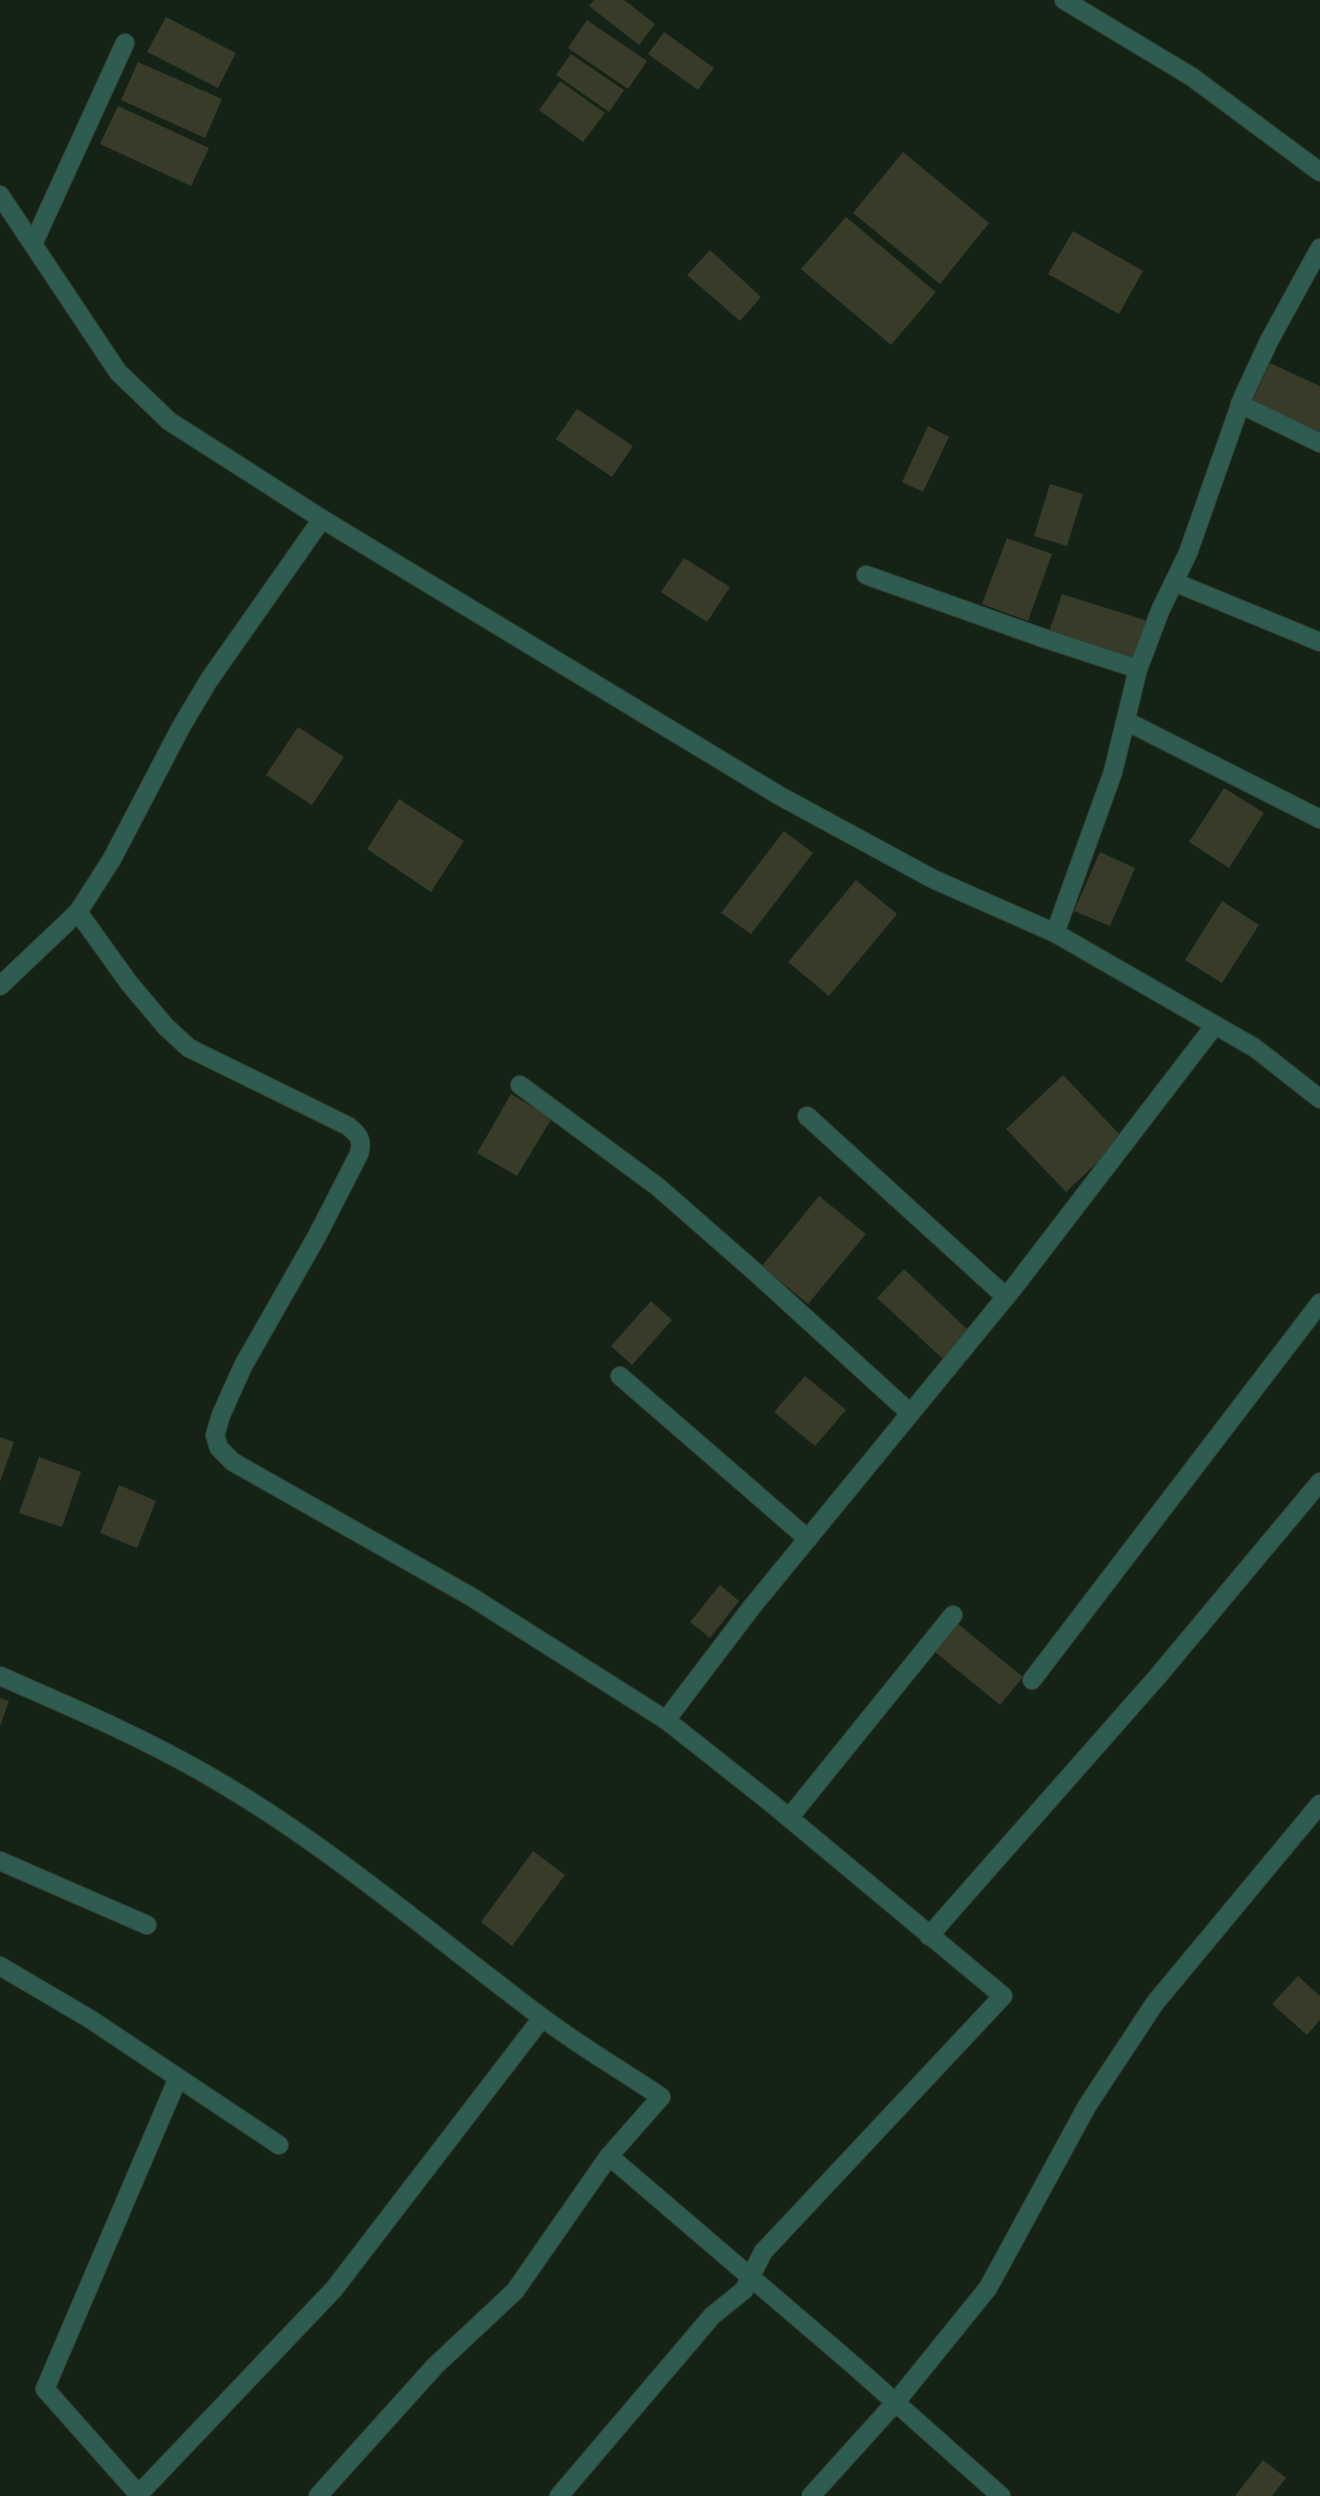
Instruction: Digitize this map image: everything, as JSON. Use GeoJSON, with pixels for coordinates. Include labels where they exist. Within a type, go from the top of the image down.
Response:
{"type":"FeatureCollection","features":[{"type":"Feature","properties":{"kind":"street"},"geometry":{"type":"LineString","coordinates":[[1064,0],[1192,77],[1320,172]]}},
{"type":"Feature","properties":{"kind":"street"},"geometry":{"type":"LineString","coordinates":[[33,244],[125,44]]}},
{"type":"Feature","properties":{"kind":"street"},"geometry":{"type":"LineString","coordinates":[[0,195],[118,372],[169,421],[322,519],[780,796],[933,879],[1055,933],[1255,1048],[1320,1099]]}},
{"type":"Feature","properties":{"kind":"street"},"geometry":{"type":"LineString","coordinates":[[1055,933],[1113,772],[1138,669],[1203,512],[1240,404],[1269,341],[1320,248]]}},
{"type":"Feature","properties":{"kind":"street"},"geometry":{"type":"LineString","coordinates":[[1240,404],[1320,443]]}},
{"type":"Feature","properties":{"kind":"street"},"geometry":{"type":"LineString","coordinates":[[0,986],[78,912],[112,859],[181,727],[209,680],[322,519]]}},
{"type":"Feature","properties":{"kind":"street"},"geometry":{"type":"LineString","coordinates":[[866,575],[1138,669]]}},
{"type":"Feature","properties":{"kind":"street"},"geometry":{"type":"LineString","coordinates":[[1174,582],[1320,642]]}},
{"type":"Feature","properties":{"kind":"street"},"geometry":{"type":"LineString","coordinates":[[1126,721],[1320,819]]}},
{"type":"Feature","properties":{"kind":"street"},"geometry":{"type":"LineString","coordinates":[[78,912],[129,983],[166,1027],[189,1048],[348,1126],[359,1135],[362,1144],[317,1236],[243,1366],[221,1415],[215,1435],[219,1448],[233,1462],[470,1596],[666,1720],[789,1818],[1003,1996],[763,2252],[744,2290],[712,2316],[559,2496]]}},
{"type":"Feature","properties":{"kind":"street"},"geometry":{"type":"LineString","coordinates":[[666,1720],[751,1608],[1006,1297],[1215,1025]]}},
{"type":"Feature","properties":{"kind":"street"},"geometry":{"type":"LineString","coordinates":[[520,1085],[658,1187],[910,1413]]}},
{"type":"Feature","properties":{"kind":"street"},"geometry":{"type":"LineString","coordinates":[[807,1116],[1006,1297]]}},
{"type":"Feature","properties":{"kind":"street"},"geometry":{"type":"LineString","coordinates":[[1032,1680],[1320,1303]]}},
{"type":"Feature","properties":{"kind":"street"},"geometry":{"type":"LineString","coordinates":[[620,1376],[808,1539]]}},
{"type":"Feature","properties":{"kind":"street"},"geometry":{"type":"LineString","coordinates":[[929,1936],[1158,1676],[1320,1482]]}},
{"type":"Feature","properties":{"kind":"street"},"geometry":{"type":"LineString","coordinates":[[789,1818],[953,1616]]}},
{"type":"Feature","properties":{"kind":"street"},"geometry":{"type":"LineString","coordinates":[[0,1676],[113,1725],[209,1776],[277,1819],[415,1917],[542,2018],[661,2097],[609,2156],[515,2291],[435,2366],[318,2496]]}},
{"type":"Feature","properties":{"kind":"street"},"geometry":{"type":"LineString","coordinates":[[811,2496],[895,2403],[988,2288],[1087,2106],[1155,2003],[1320,1804]]}},
{"type":"Feature","properties":{"kind":"street"},"geometry":{"type":"LineString","coordinates":[[0,1861],[147,1924]]}},
{"type":"Feature","properties":{"kind":"street"},"geometry":{"type":"LineString","coordinates":[[0,1966],[90,2019],[279,2145]]}},
{"type":"Feature","properties":{"kind":"street"},"geometry":{"type":"LineString","coordinates":[[178,2078],[45,2389],[139,2495],[334,2289],[542,2018]]}},
{"type":"Feature","properties":{"kind":"street"},"geometry":{"type":"LineString","coordinates":[[609,2156],[1001,2496]]}},
{"type":"Feature","properties":{"kind":"building"},"geometry":{"type":"Polygon","coordinates":[[[594,0],[624,0],[655,24],[639,45],[589,6],[594,0]]]}},
{"type":"Feature","properties":{"kind":"building"},"geometry":{"type":"Polygon","coordinates":[[[166,17],[236,53],[218,88],[147,52],[166,17]]]}},
{"type":"Feature","properties":{"kind":"building"},"geometry":{"type":"Polygon","coordinates":[[[587,20],[647,61],[628,89],[568,48],[587,20]]]}},
{"type":"Feature","properties":{"kind":"building"},"geometry":{"type":"Polygon","coordinates":[[[664,32],[714,68],[698,90],[648,54],[664,32]]]}},
{"type":"Feature","properties":{"kind":"building"},"geometry":{"type":"Polygon","coordinates":[[[571,54],[624,90],[609,112],[556,75],[571,54]]]}},
{"type":"Feature","properties":{"kind":"building"},"geometry":{"type":"Polygon","coordinates":[[[138,62],[222,99],[205,138],[121,100],[138,62]]]}},
{"type":"Feature","properties":{"kind":"building"},"geometry":{"type":"Polygon","coordinates":[[[560,81],[605,113],[583,142],[539,110],[560,81]]]}},
{"type":"Feature","properties":{"kind":"building"},"geometry":{"type":"Polygon","coordinates":[[[118,106],[209,148],[191,186],[100,144],[118,106]]]}},
{"type":"Feature","properties":{"kind":"building"},"geometry":{"type":"Polygon","coordinates":[[[903,152],[989,223],[940,284],[853,213],[903,152]]]}},
{"type":"Feature","properties":{"kind":"building"},"geometry":{"type":"Polygon","coordinates":[[[846,217],[936,292],[891,345],[801,269],[846,217]]]}},
{"type":"Feature","properties":{"kind":"building"},"geometry":{"type":"Polygon","coordinates":[[[1073,231],[1143,271],[1119,314],[1048,274],[1073,231]]]}},
{"type":"Feature","properties":{"kind":"building"},"geometry":{"type":"Polygon","coordinates":[[[710,250],[761,297],[740,321],[687,275],[710,250]]]}},
{"type":"Feature","properties":{"kind":"building"},"geometry":{"type":"Polygon","coordinates":[[[1270,363],[1320,386],[1320,433],[1252,402],[1270,363]]]}},
{"type":"Feature","properties":{"kind":"building"},"geometry":{"type":"Polygon","coordinates":[[[577,409],[633,446],[612,477],[556,439],[577,409]]]}},
{"type":"Feature","properties":{"kind":"building"},"geometry":{"type":"Polygon","coordinates":[[[928,426],[949,437],[923,492],[902,482],[928,426]]]}},
{"type":"Feature","properties":{"kind":"building"},"geometry":{"type":"Polygon","coordinates":[[[1050,484],[1083,494],[1067,546],[1034,536],[1050,484]]]}},
{"type":"Feature","properties":{"kind":"building"},"geometry":{"type":"Polygon","coordinates":[[[1007,538],[1052,554],[1028,621],[982,604],[1007,538]]]}},
{"type":"Feature","properties":{"kind":"building"},"geometry":{"type":"Polygon","coordinates":[[[684,558],[730,587],[707,622],[661,592],[684,558]]]}},
{"type":"Feature","properties":{"kind":"building"},"geometry":{"type":"Polygon","coordinates":[[[1062,594],[1151,622],[1138,663],[1048,635],[1062,594]]]}},
{"type":"Feature","properties":{"kind":"building"},"geometry":{"type":"Polygon","coordinates":[[[298,727],[344,757],[312,805],[266,775],[298,727]]]}},
{"type":"Feature","properties":{"kind":"building"},"geometry":{"type":"Polygon","coordinates":[[[1224,788],[1264,813],[1229,868],[1189,842],[1224,788]]]}},
{"type":"Feature","properties":{"kind":"building"},"geometry":{"type":"Polygon","coordinates":[[[399,799],[464,841],[431,892],[367,849],[399,799]]]}},
{"type":"Feature","properties":{"kind":"building"},"geometry":{"type":"Polygon","coordinates":[[[784,831],[813,853],[751,934],[721,913],[784,831]]]}},
{"type":"Feature","properties":{"kind":"building"},"geometry":{"type":"Polygon","coordinates":[[[1100,852],[1135,868],[1110,926],[1074,911],[1100,852]]]}},
{"type":"Feature","properties":{"kind":"building"},"geometry":{"type":"Polygon","coordinates":[[[856,880],[897,914],[829,996],[788,962],[856,880]]]}},
{"type":"Feature","properties":{"kind":"building"},"geometry":{"type":"Polygon","coordinates":[[[1222,901],[1259,925],[1222,983],[1185,960],[1222,901]]]}},
{"type":"Feature","properties":{"kind":"building"},"geometry":{"type":"Polygon","coordinates":[[[1063,1075],[1123,1138],[1066,1192],[1006,1129],[1063,1075]]]}},
{"type":"Feature","properties":{"kind":"building"},"geometry":{"type":"Polygon","coordinates":[[[511,1094],[552,1118],[517,1176],[477,1153],[511,1094]]]}},
{"type":"Feature","properties":{"kind":"building"},"geometry":{"type":"Polygon","coordinates":[[[819,1196],[866,1234],[808,1304],[762,1266],[819,1196]]]}},
{"type":"Feature","properties":{"kind":"building"},"geometry":{"type":"Polygon","coordinates":[[[904,1269],[969,1331],[943,1359],[877,1298],[904,1269]]]}},
{"type":"Feature","properties":{"kind":"building"},"geometry":{"type":"Polygon","coordinates":[[[651,1301],[672,1320],[632,1365],[611,1346],[651,1301]]]}},
{"type":"Feature","properties":{"kind":"building"},"geometry":{"type":"Polygon","coordinates":[[[805,1376],[846,1410],[815,1446],[774,1412],[805,1376]]]}},
{"type":"Feature","properties":{"kind":"building"},"geometry":{"type":"Polygon","coordinates":[[[0,1437],[14,1442],[0,1482],[0,1437]]]}},
{"type":"Feature","properties":{"kind":"building"},"geometry":{"type":"Polygon","coordinates":[[[39,1457],[81,1472],[62,1527],[19,1513],[39,1457]]]}},
{"type":"Feature","properties":{"kind":"building"},"geometry":{"type":"Polygon","coordinates":[[[119,1485],[156,1501],[137,1548],[100,1533],[119,1485]]]}},
{"type":"Feature","properties":{"kind":"building"},"geometry":{"type":"Polygon","coordinates":[[[720,1585],[739,1601],[710,1638],[690,1622],[720,1585]]]}},
{"type":"Feature","properties":{"kind":"building"},"geometry":{"type":"Polygon","coordinates":[[[957,1623],[1023,1677],[1000,1705],[934,1651],[957,1623]]]}},
{"type":"Feature","properties":{"kind":"building"},"geometry":{"type":"Polygon","coordinates":[[[0,1698],[9,1701],[0,1726],[0,1698]]]}},
{"type":"Feature","properties":{"kind":"building"},"geometry":{"type":"Polygon","coordinates":[[[533,1851],[565,1875],[512,1946],[481,1922],[533,1851]]]}},
{"type":"Feature","properties":{"kind":"building"},"geometry":{"type":"Polygon","coordinates":[[[1298,1976],[1320,1996],[1320,2020],[1307,2035],[1272,2004],[1298,1976]]]}},
{"type":"Feature","properties":{"kind":"building"},"geometry":{"type":"Polygon","coordinates":[[[1263,2460],[1286,2478],[1272,2496],[1235,2496],[1263,2460]]]}}]}
